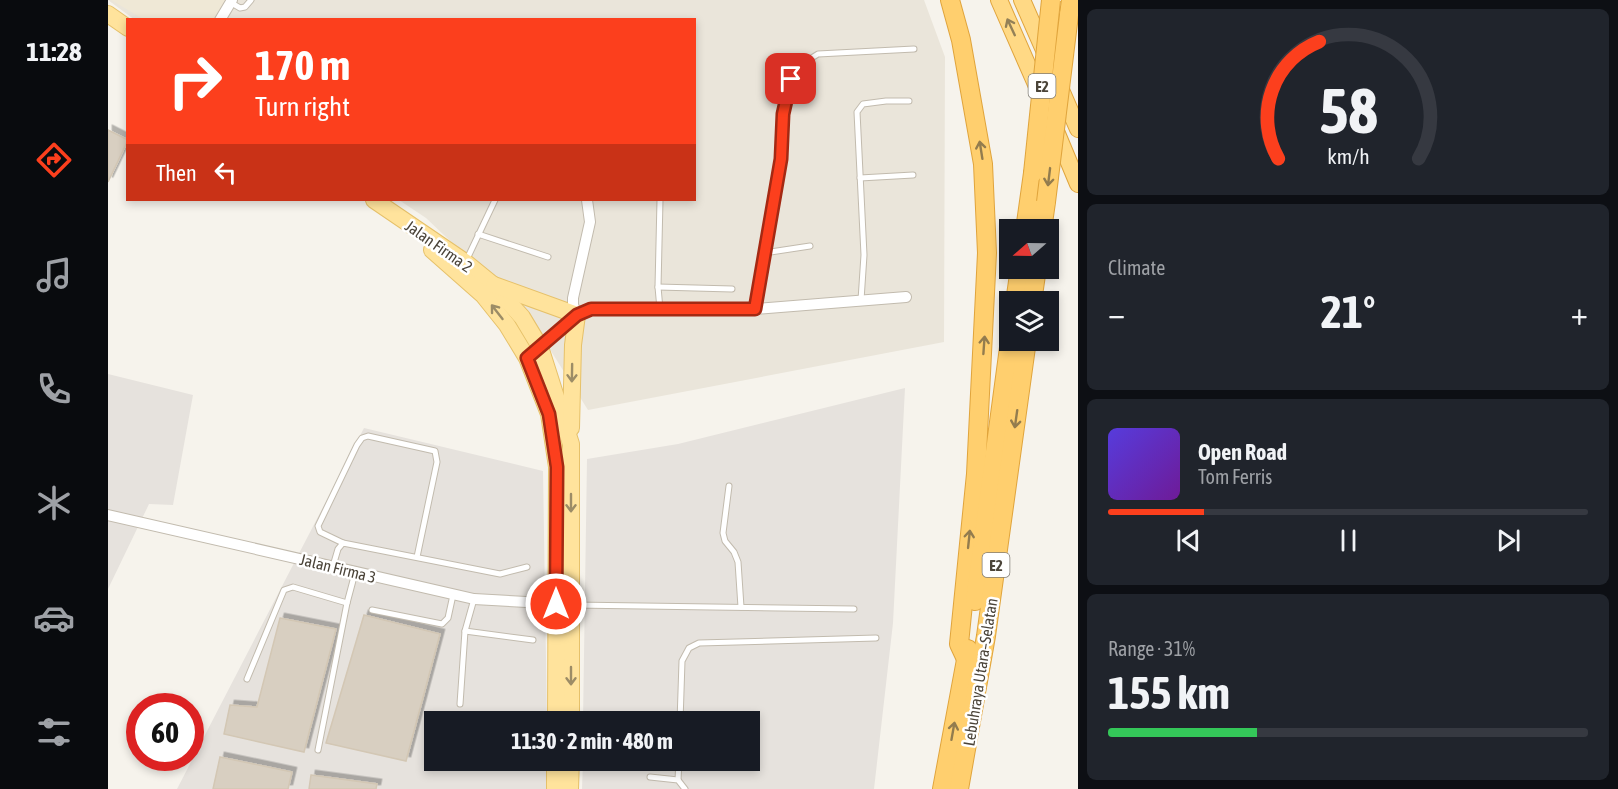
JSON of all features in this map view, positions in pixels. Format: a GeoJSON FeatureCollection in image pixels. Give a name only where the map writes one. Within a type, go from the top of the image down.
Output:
{"type":"FeatureCollection","features":[{"type":"Feature","properties":{"kind":"highway"},"geometry":{"type":"LineString","coordinates":[[950,0],[969,79],[983,164],[987,253],[976,474],[959,644],[966,659]]}},
{"type":"Feature","properties":{"kind":"highway"},"geometry":{"type":"LineString","coordinates":[[999,0],[1078,184]]}},
{"type":"Feature","properties":{"kind":"highway"},"geometry":{"type":"LineString","coordinates":[[1022,0],[1078,129]]}},
{"type":"Feature","properties":{"kind":"highway","name":"E2"},"geometry":{"type":"LineString","coordinates":[[1027,219],[1051,0]]}},
{"type":"Feature","properties":{"kind":"highway","name":"E2"},"geometry":{"type":"LineString","coordinates":[[1044,219],[1070,8]]}},
{"type":"Feature","properties":{"kind":"highway","name":"Lebuhraya Utara–Selatan"},"geometry":{"type":"LineString","coordinates":[[942,789],[966,659],[1008,351]]}},
{"type":"Feature","properties":{"kind":"highway","name":"Lebuhraya Utara–Selatan"},"geometry":{"type":"LineString","coordinates":[[959,789],[986,636],[1025,351]]}},
{"type":"Feature","properties":{"kind":"main road"},"geometry":{"type":"LineString","coordinates":[[108,14],[126,27]]}},
{"type":"Feature","properties":{"kind":"main road","name":"Jalan Firma 2"},"geometry":{"type":"LineString","coordinates":[[375,201],[462,268],[492,285],[522,317],[540,347],[571,444],[557,711]]}},
{"type":"Feature","properties":{"kind":"main road","name":"Jalan Firma 2"},"geometry":{"type":"LineString","coordinates":[[462,268],[507,325],[527,358],[549,414],[557,467],[570,711]]}},
{"type":"Feature","properties":{"kind":"main road"},"geometry":{"type":"LineString","coordinates":[[492,285],[577,315],[573,345],[571,444]]}},
{"type":"Feature","properties":{"kind":"main road"},"geometry":{"type":"LineString","coordinates":[[555,771],[555,789]]}},
{"type":"Feature","properties":{"kind":"main road"},"geometry":{"type":"LineString","coordinates":[[570,789],[571,771]]}},
{"type":"Feature","properties":{"kind":"street"},"geometry":{"type":"LineString","coordinates":[[221,18],[231,1]]}},
{"type":"Feature","properties":{"kind":"street"},"geometry":{"type":"LineString","coordinates":[[577,315],[573,298],[590,222],[587,201]]}},
{"type":"Feature","properties":{"kind":"street"},"geometry":{"type":"LineString","coordinates":[[527,358],[577,315],[591,309],[755,309],[906,297]]}},
{"type":"Feature","properties":{"kind":"street","name":"Jalan Firma 3"},"geometry":{"type":"LineString","coordinates":[[108,515],[453,595],[474,599],[564,604]]}},
{"type":"Feature","properties":{"kind":"lane"},"geometry":{"type":"LineString","coordinates":[[231,1],[240,8],[245,7],[251,0]]}},
{"type":"Feature","properties":{"kind":"lane"},"geometry":{"type":"LineString","coordinates":[[755,309],[781,159],[783,114],[791,79],[802,64],[818,54],[914,49]]}},
{"type":"Feature","properties":{"kind":"lane"},"geometry":{"type":"LineString","coordinates":[[861,302],[864,255],[857,112],[863,104],[909,101]]}},
{"type":"Feature","properties":{"kind":"lane"},"geometry":{"type":"LineString","coordinates":[[860,178],[913,175]]}},
{"type":"Feature","properties":{"kind":"lane"},"geometry":{"type":"LineString","coordinates":[[462,268],[494,201]]}},
{"type":"Feature","properties":{"kind":"lane"},"geometry":{"type":"LineString","coordinates":[[660,201],[658,287],[660,309]]}},
{"type":"Feature","properties":{"kind":"lane"},"geometry":{"type":"LineString","coordinates":[[478,234],[548,257]]}},
{"type":"Feature","properties":{"kind":"lane"},"geometry":{"type":"LineString","coordinates":[[764,253],[810,246]]}},
{"type":"Feature","properties":{"kind":"lane"},"geometry":{"type":"LineString","coordinates":[[658,287],[732,289]]}},
{"type":"Feature","properties":{"kind":"lane"},"geometry":{"type":"LineString","coordinates":[[417,557],[435,451],[368,436],[363,438],[357,445],[318,526],[320,532],[343,543],[500,574],[527,567]]}},
{"type":"Feature","properties":{"kind":"lane"},"geometry":{"type":"LineString","coordinates":[[729,486],[723,533],[725,541],[737,557],[741,607]]}},
{"type":"Feature","properties":{"kind":"lane"},"geometry":{"type":"LineString","coordinates":[[333,566],[338,549],[343,543]]}},
{"type":"Feature","properties":{"kind":"lane"},"geometry":{"type":"LineString","coordinates":[[318,750],[355,573]]}},
{"type":"Feature","properties":{"kind":"lane"},"geometry":{"type":"LineString","coordinates":[[248,679],[284,590],[293,587],[347,603]]}},
{"type":"Feature","properties":{"kind":"lane"},"geometry":{"type":"LineString","coordinates":[[372,610],[442,624],[448,618],[453,595]]}},
{"type":"Feature","properties":{"kind":"lane"},"geometry":{"type":"LineString","coordinates":[[460,704],[465,631],[474,599]]}},
{"type":"Feature","properties":{"kind":"lane"},"geometry":{"type":"LineString","coordinates":[[564,604],[854,609]]}},
{"type":"Feature","properties":{"kind":"lane"},"geometry":{"type":"LineString","coordinates":[[465,631],[533,640]]}},
{"type":"Feature","properties":{"kind":"lane"},"geometry":{"type":"LineString","coordinates":[[680,711],[682,661],[689,648],[699,643],[876,638]]}},
{"type":"Feature","properties":{"kind":"lane"},"geometry":{"type":"LineString","coordinates":[[678,771],[678,780],[685,789]]}},
{"type":"Feature","properties":{"kind":"lane"},"geometry":{"type":"LineString","coordinates":[[650,777],[678,780]]}},
{"type":"Feature","properties":{"kind":"shaded area"},"geometry":{"type":"Polygon","coordinates":[[[108,0],[924,0],[945,57],[944,342],[588,410],[529,316],[426,218],[400,201],[696,201],[696,18],[132,18],[108,0]]]}},
{"type":"Feature","properties":{"kind":"shaded area"},"geometry":{"type":"Polygon","coordinates":[[[111,0],[226,0],[216,18],[141,18],[111,0]]]}},
{"type":"Feature","properties":{"kind":"shaded area"},"geometry":{"type":"Polygon","coordinates":[[[108,374],[193,395],[173,505],[149,504],[108,589],[108,374]]]}},
{"type":"Feature","properties":{"kind":"shaded area"},"geometry":{"type":"Polygon","coordinates":[[[905,388],[893,623],[874,789],[582,789],[583,771],[760,771],[760,711],[583,711],[587,459],[678,444],[905,388]]]}},
{"type":"Feature","properties":{"kind":"shaded area"},"geometry":{"type":"Polygon","coordinates":[[[364,428],[543,471],[547,711],[424,711],[424,771],[547,771],[548,789],[177,789],[186,771],[204,771],[204,737],[364,428]]]}},
{"type":"Feature","properties":{"kind":"building"},"geometry":{"type":"Polygon","coordinates":[[[108,130],[126,139],[126,144],[108,182],[108,130]]]}},
{"type":"Feature","properties":{"kind":"building"},"geometry":{"type":"Polygon","coordinates":[[[364,615],[440,634],[406,761],[326,743],[364,615]]]}},
{"type":"Feature","properties":{"kind":"building"},"geometry":{"type":"Polygon","coordinates":[[[280,618],[336,629],[304,752],[224,734],[230,705],[257,707],[280,618]]]}},
{"type":"Feature","properties":{"kind":"building"},"geometry":{"type":"Polygon","coordinates":[[[220,757],[292,772],[288,789],[213,789],[220,757]]]}},
{"type":"Feature","properties":{"kind":"building"},"geometry":{"type":"Polygon","coordinates":[[[311,775],[377,784],[376,789],[309,789],[311,775]]]}},
{"type":"Feature","properties":{"kind":"route"},"geometry":{"type":"LineString","coordinates":[[556,604],[557,467],[549,414],[527,358],[577,315],[591,309],[755,309],[781,159],[783,114],[791,79]]}}]}
